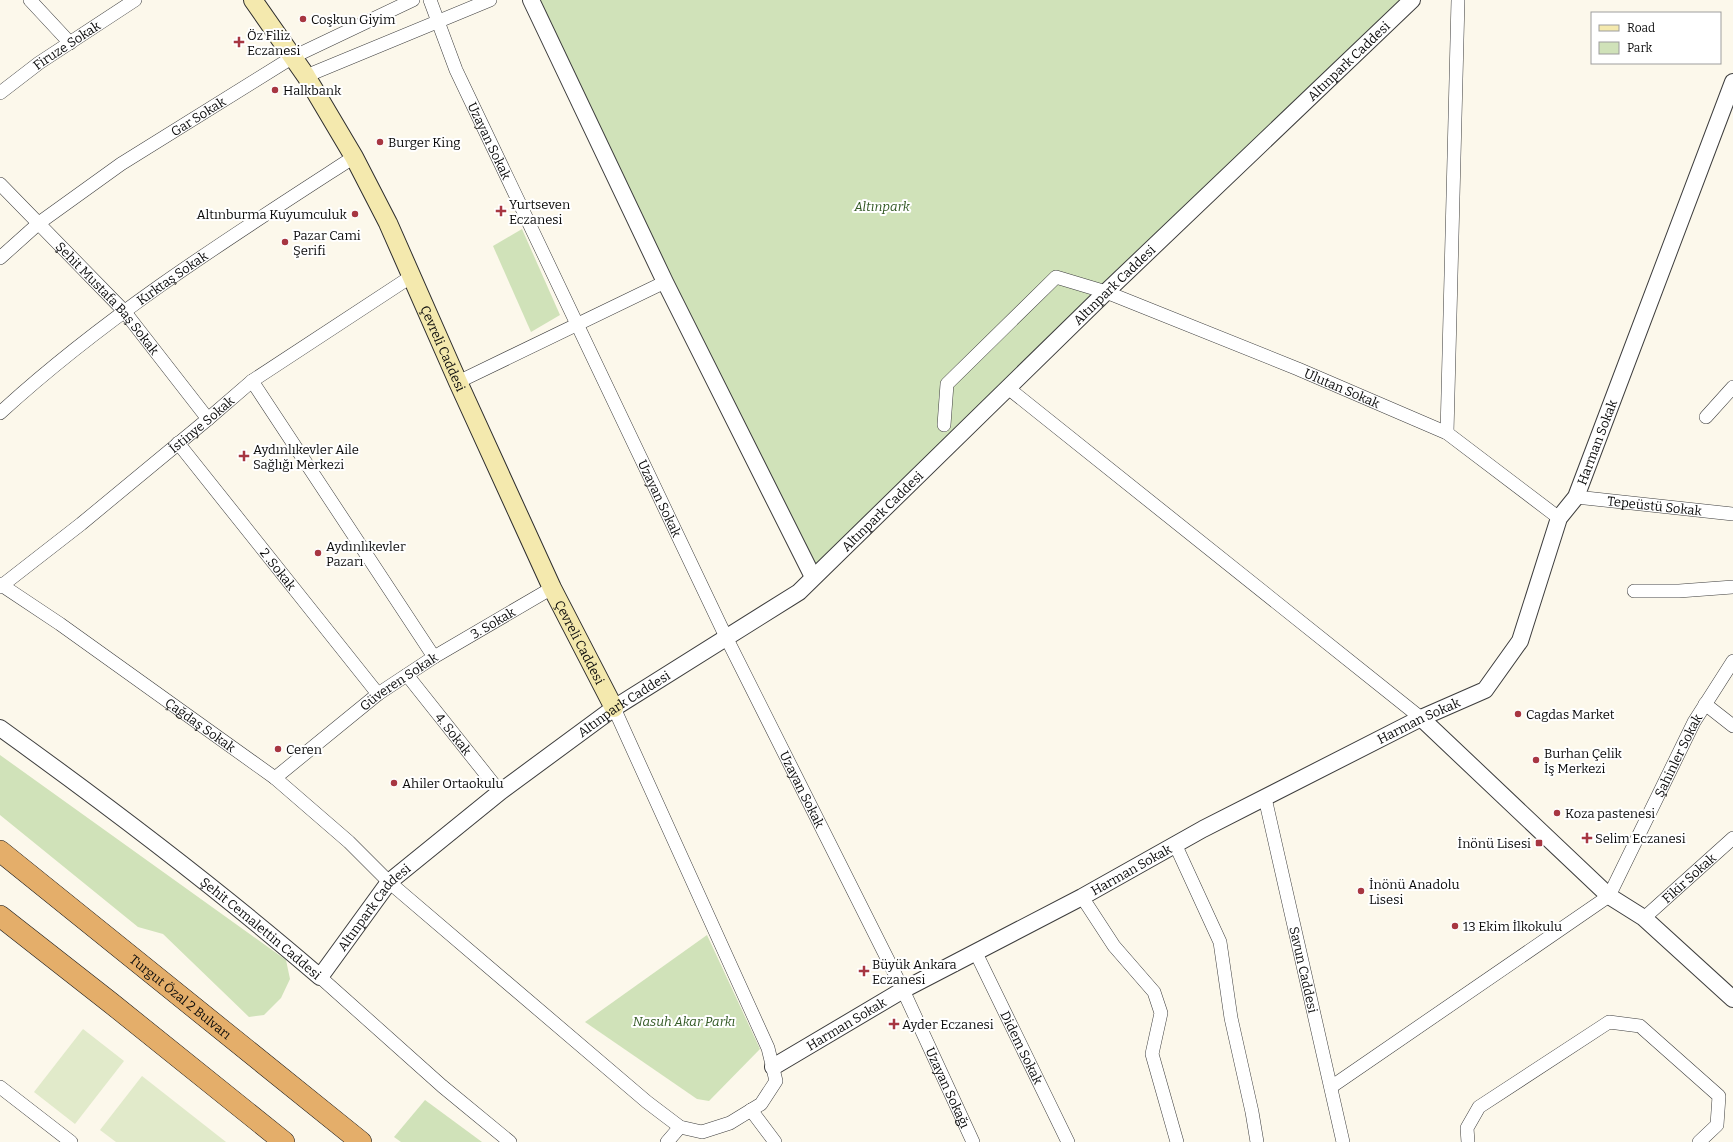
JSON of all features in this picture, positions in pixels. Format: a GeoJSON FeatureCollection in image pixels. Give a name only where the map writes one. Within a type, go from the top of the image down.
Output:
{"type":"FeatureCollection","features":[{"type":"Feature","properties":{"kind":"highway","name":"Turgut Özal 2 Bulvarı"},"geometry":{"type":"LineString","coordinates":[[0,850],[361,1142]]}},
{"type":"Feature","properties":{"kind":"highway"},"geometry":{"type":"LineString","coordinates":[[0,916],[284,1142]]}},
{"type":"Feature","properties":{"kind":"main road","name":"Çevreli Caddesi"},"geometry":{"type":"LineString","coordinates":[[253,0],[306,76],[354,157],[388,223],[458,382],[552,588],[614,708]]}},
{"type":"Feature","properties":{"kind":"street"},"geometry":{"type":"LineString","coordinates":[[30,0],[70,43]]}},
{"type":"Feature","properties":{"kind":"street","name":"Firuze Sokak"},"geometry":{"type":"LineString","coordinates":[[0,93],[39,63],[135,0]]}},
{"type":"Feature","properties":{"kind":"street","name":"Gar Sokak"},"geometry":{"type":"LineString","coordinates":[[0,258],[39,224],[121,164],[293,57],[413,0]]}},
{"type":"Feature","properties":{"kind":"street","name":"Uzayan Sokak"},"geometry":{"type":"LineString","coordinates":[[430,0],[456,70],[579,325],[726,637],[903,990]]}},
{"type":"Feature","properties":{"kind":"street"},"geometry":{"type":"LineString","coordinates":[[306,76],[490,0]]}},
{"type":"Feature","properties":{"kind":"street"},"geometry":{"type":"LineString","coordinates":[[531,0],[665,282],[813,577]]}},
{"type":"Feature","properties":{"kind":"street","name":"Altınpark Caddesi"},"geometry":{"type":"LineString","coordinates":[[320,977],[389,882],[500,792],[614,708],[799,592],[1106,292],[1412,0]]}},
{"type":"Feature","properties":{"kind":"street"},"geometry":{"type":"LineString","coordinates":[[1447,433],[1458,0]]}},
{"type":"Feature","properties":{"kind":"street","name":"Harman Sokak"},"geometry":{"type":"LineString","coordinates":[[773,1067],[903,990],[1082,897],[1175,844],[1421,718],[1485,690],[1520,641],[1559,518],[1576,497],[1733,82]]}},
{"type":"Feature","properties":{"kind":"street","name":"Kırktaş Sokak"},"geometry":{"type":"LineString","coordinates":[[0,413],[20,394],[124,311],[216,246],[354,157]]}},
{"type":"Feature","properties":{"kind":"street","name":"Şehit Mustafa Baş Sokak"},"geometry":{"type":"LineString","coordinates":[[0,184],[124,311],[208,419]]}},
{"type":"Feature","properties":{"kind":"street","name":"İstinye Sokak"},"geometry":{"type":"LineString","coordinates":[[0,585],[81,524],[252,381],[412,276]]}},
{"type":"Feature","properties":{"kind":"street","name":"Ulutan Sokak"},"geometry":{"type":"LineString","coordinates":[[944,425],[947,384],[1056,277],[1106,292],[1298,369],[1447,433],[1559,518]]}},
{"type":"Feature","properties":{"kind":"street"},"geometry":{"type":"LineString","coordinates":[[458,382],[579,325],[665,282]]}},
{"type":"Feature","properties":{"kind":"street","name":"Güveren Sokak"},"geometry":{"type":"LineString","coordinates":[[252,381],[434,657],[378,694],[276,778]]}},
{"type":"Feature","properties":{"kind":"street"},"geometry":{"type":"LineString","coordinates":[[1706,417],[1733,387]]}},
{"type":"Feature","properties":{"kind":"street"},"geometry":{"type":"LineString","coordinates":[[1008,388],[1421,718],[1609,896],[1644,918],[1733,999]]}},
{"type":"Feature","properties":{"kind":"street","name":"2 .Sokak"},"geometry":{"type":"LineString","coordinates":[[178,443],[378,694]]}},
{"type":"Feature","properties":{"kind":"street","name":"Tepeüstü Sokak"},"geometry":{"type":"LineString","coordinates":[[1576,497],[1733,514]]}},
{"type":"Feature","properties":{"kind":"street","name":"Çağdaş Sokak"},"geometry":{"type":"LineString","coordinates":[[0,585],[99,652],[276,778],[349,842],[389,882],[647,1102],[680,1127]]}},
{"type":"Feature","properties":{"kind":"street"},"geometry":{"type":"LineString","coordinates":[[1634,591],[1679,592],[1733,587]]}},
{"type":"Feature","properties":{"kind":"street","name":"3. Sokak"},"geometry":{"type":"LineString","coordinates":[[434,657],[552,588]]}},
{"type":"Feature","properties":{"kind":"street","name":"Şahinler Sokak"},"geometry":{"type":"LineString","coordinates":[[1609,896],[1694,722],[1733,661]]}},
{"type":"Feature","properties":{"kind":"street","name":"4. Sokak"},"geometry":{"type":"LineString","coordinates":[[407,675],[500,792]]}},
{"type":"Feature","properties":{"kind":"street"},"geometry":{"type":"LineString","coordinates":[[1705,704],[1733,726]]}},
{"type":"Feature","properties":{"kind":"street"},"geometry":{"type":"LineString","coordinates":[[614,708],[768,1048],[776,1081],[761,1104],[730,1123],[702,1132],[680,1127],[668,1142]]}},
{"type":"Feature","properties":{"kind":"street","name":"Şehit Cemalettin Caddesi"},"geometry":{"type":"LineString","coordinates":[[0,728],[120,815],[248,915],[442,1086],[510,1142]]}},
{"type":"Feature","properties":{"kind":"street","name":"Savun Caddesi"},"geometry":{"type":"LineString","coordinates":[[1265,798],[1343,1142]]}},
{"type":"Feature","properties":{"kind":"street","name":"Fikir Sokak"},"geometry":{"type":"LineString","coordinates":[[1644,918],[1733,838]]}},
{"type":"Feature","properties":{"kind":"street"},"geometry":{"type":"LineString","coordinates":[[1175,844],[1220,942],[1231,1018],[1252,1112],[1257,1142]]}},
{"type":"Feature","properties":{"kind":"street"},"geometry":{"type":"LineString","coordinates":[[1331,1087],[1609,896]]}},
{"type":"Feature","properties":{"kind":"street"},"geometry":{"type":"LineString","coordinates":[[1082,897],[1114,946],[1154,992],[1161,1013],[1152,1054],[1176,1142]]}},
{"type":"Feature","properties":{"kind":"street","name":"Didem Sokak"},"geometry":{"type":"LineString","coordinates":[[976,952],[1068,1142]]}},
{"type":"Feature","properties":{"kind":"street","name":"Uzayan Sokağı"},"geometry":{"type":"LineString","coordinates":[[903,990],[973,1142]]}},
{"type":"Feature","properties":{"kind":"street"},"geometry":{"type":"LineString","coordinates":[[1468,1142],[1467,1128],[1479,1107],[1609,1022],[1640,1026],[1719,1096],[1716,1125],[1699,1142]]}},
{"type":"Feature","properties":{"kind":"street"},"geometry":{"type":"LineString","coordinates":[[0,1087],[71,1142]]}},
{"type":"Feature","properties":{"kind":"street"},"geometry":{"type":"LineString","coordinates":[[751,1110],[775,1142]]}},
{"type":"Feature","properties":{"kind":"green space","name":"Altınpark"},"geometry":{"type":"Polygon","coordinates":[[[531,0],[1412,0],[813,577],[531,0]]]}},
{"type":"Feature","properties":{"kind":"green space"},"geometry":{"type":"Polygon","coordinates":[[[522,229],[560,315],[531,332],[493,246],[522,229]]]}},
{"type":"Feature","properties":{"kind":"green space"},"geometry":{"type":"Polygon","coordinates":[[[0,755],[286,960],[290,979],[281,998],[264,1015],[249,1017],[163,934],[138,927],[0,815],[0,755]]]}},
{"type":"Feature","properties":{"kind":"green space","name":"Nasuh Akar Parkı"},"geometry":{"type":"Polygon","coordinates":[[[707,935],[760,1049],[709,1101],[697,1099],[585,1022],[707,935]]]}},
{"type":"Feature","properties":{"kind":"green space"},"geometry":{"type":"Polygon","coordinates":[[[83,1029],[124,1061],[75,1124],[34,1092],[83,1029]]]}},
{"type":"Feature","properties":{"kind":"green space"},"geometry":{"type":"Polygon","coordinates":[[[142,1076],[226,1142],[116,1142],[100,1130],[142,1076]]]}},
{"type":"Feature","properties":{"kind":"green space"},"geometry":{"type":"Polygon","coordinates":[[[425,1100],[482,1142],[401,1142],[394,1137],[425,1100]]]}},
{"type":"Feature","properties":{"kind":"place","name":"Coşkun Giyim"},"geometry":{"type":"Point","coordinates":[303,19]}},
{"type":"Feature","properties":{"kind":"place","name":"Öz Filiz Eczanesi"},"geometry":{"type":"Point","coordinates":[239,42]}},
{"type":"Feature","properties":{"kind":"place","name":"Halkbank"},"geometry":{"type":"Point","coordinates":[275,90]}},
{"type":"Feature","properties":{"kind":"place","name":"Burger King"},"geometry":{"type":"Point","coordinates":[380,142]}},
{"type":"Feature","properties":{"kind":"place","name":"Yurtseven Eczanesi"},"geometry":{"type":"Point","coordinates":[501,211]}},
{"type":"Feature","properties":{"kind":"place","name":"Altınburma Kuyumculuk"},"geometry":{"type":"Point","coordinates":[355,214]}},
{"type":"Feature","properties":{"kind":"place","name":"Pazar Cami Şerifi"},"geometry":{"type":"Point","coordinates":[285,242]}},
{"type":"Feature","properties":{"kind":"place","name":"Aydınlıkevler Aile Sağlığı Merkezi"},"geometry":{"type":"Point","coordinates":[244,456]}},
{"type":"Feature","properties":{"kind":"place","name":"Aydınlıkevler Pazarı"},"geometry":{"type":"Point","coordinates":[318,553]}},
{"type":"Feature","properties":{"kind":"place","name":"Cagdas Market"},"geometry":{"type":"Point","coordinates":[1518,714]}},
{"type":"Feature","properties":{"kind":"place","name":"Ceren"},"geometry":{"type":"Point","coordinates":[278,749]}},
{"type":"Feature","properties":{"kind":"place","name":"Burhan Çelik İş Merkezi"},"geometry":{"type":"Point","coordinates":[1536,760]}},
{"type":"Feature","properties":{"kind":"place","name":"Ahiler Ortaokulu"},"geometry":{"type":"Point","coordinates":[394,783]}},
{"type":"Feature","properties":{"kind":"place","name":"Koza pastenesi"},"geometry":{"type":"Point","coordinates":[1557,813]}},
{"type":"Feature","properties":{"kind":"place","name":"Selim Eczanesi"},"geometry":{"type":"Point","coordinates":[1587,838]}},
{"type":"Feature","properties":{"kind":"place","name":"İnönü Lisesi"},"geometry":{"type":"Point","coordinates":[1539,843]}},
{"type":"Feature","properties":{"kind":"place","name":"İnönü Anadolu Lisesi"},"geometry":{"type":"Point","coordinates":[1361,891]}},
{"type":"Feature","properties":{"kind":"place","name":"13 Ekim İlkokulu"},"geometry":{"type":"Point","coordinates":[1455,926]}},
{"type":"Feature","properties":{"kind":"place","name":"Büyük Ankara Eczanesi"},"geometry":{"type":"Point","coordinates":[864,971]}},
{"type":"Feature","properties":{"kind":"place","name":"Ayder Eczanesi"},"geometry":{"type":"Point","coordinates":[894,1024]}}]}
